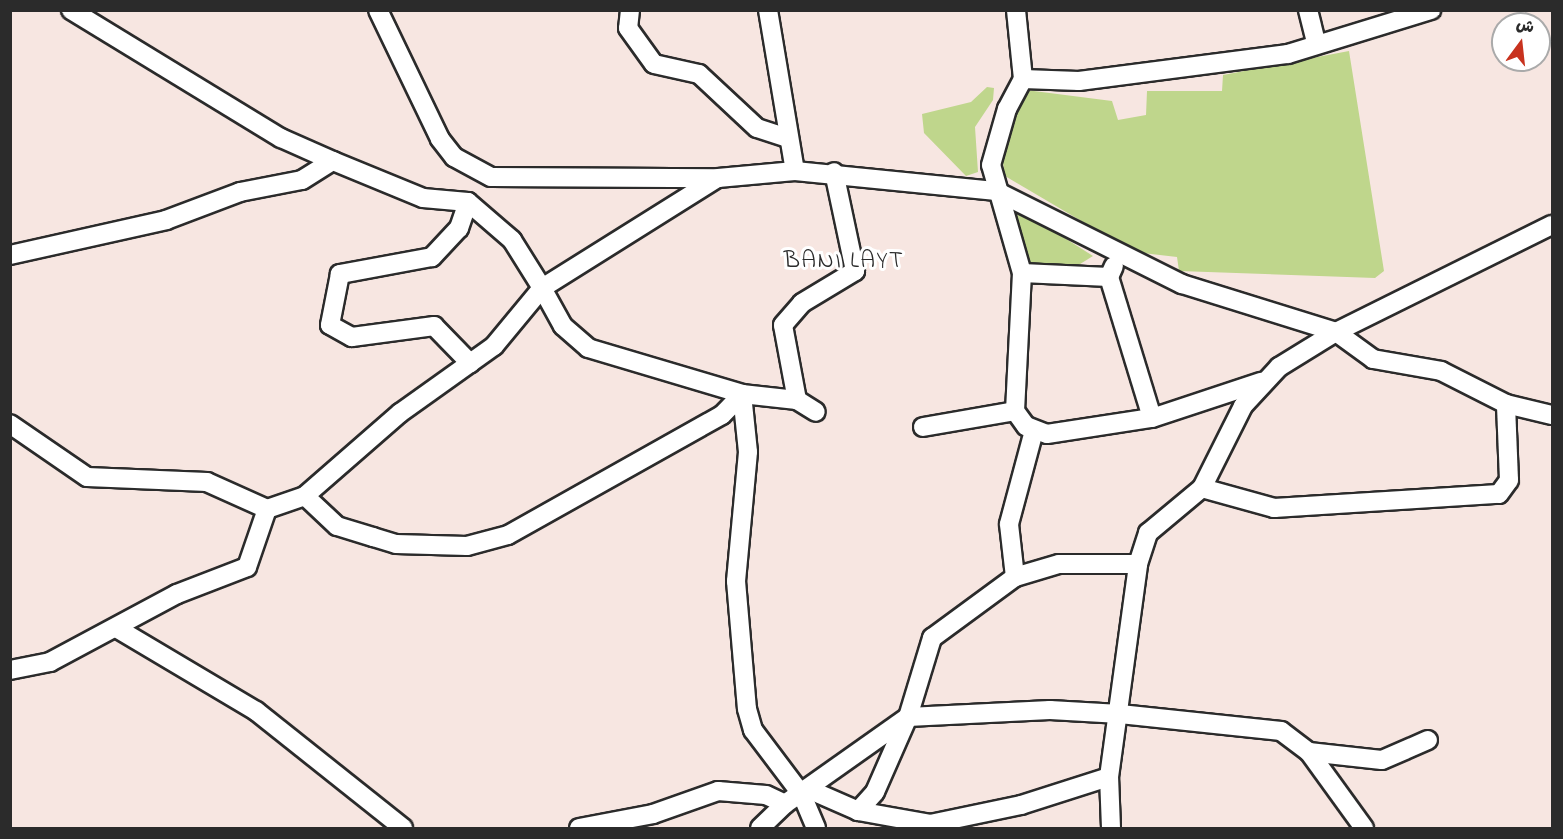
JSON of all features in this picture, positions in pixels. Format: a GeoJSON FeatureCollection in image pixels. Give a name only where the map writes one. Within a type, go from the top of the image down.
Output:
{"type":"FeatureCollection","features":[{"type":"Feature","properties":{"kind":"street"},"geometry":{"type":"LineString","coordinates":[[71,10],[281,138],[423,198],[468,202],[512,240],[563,326],[588,348],[742,394],[797,400],[816,412]]}},
{"type":"Feature","properties":{"kind":"street"},"geometry":{"type":"LineString","coordinates":[[378,10],[440,139],[467,166],[517,181],[717,178],[795,171],[834,172],[996,191],[1119,254],[1248,308],[1336,332],[1373,359],[1441,371],[1506,404],[1552,415]]}},
{"type":"Feature","properties":{"kind":"street"},"geometry":{"type":"LineString","coordinates":[[630,10],[628,28],[657,66],[699,74],[757,128],[788,138]]}},
{"type":"Feature","properties":{"kind":"street"},"geometry":{"type":"LineString","coordinates":[[768,10],[786,95],[788,138],[795,171]]}},
{"type":"Feature","properties":{"kind":"street"},"geometry":{"type":"LineString","coordinates":[[1016,10],[1023,79],[992,151],[996,191],[1022,273],[1015,411],[1034,431]]}},
{"type":"Feature","properties":{"kind":"street"},"geometry":{"type":"LineString","coordinates":[[1308,10],[1317,43]]}},
{"type":"Feature","properties":{"kind":"street"},"geometry":{"type":"LineString","coordinates":[[1023,79],[1102,79],[1288,54],[1317,43],[1431,10]]}},
{"type":"Feature","properties":{"kind":"street"},"geometry":{"type":"LineString","coordinates":[[10,255],[166,220],[240,192],[302,180],[333,160]]}},
{"type":"Feature","properties":{"kind":"street"},"geometry":{"type":"LineString","coordinates":[[797,400],[783,330],[787,316],[855,271],[834,172]]}},
{"type":"Feature","properties":{"kind":"street"},"geometry":{"type":"LineString","coordinates":[[10,424],[87,477],[207,482],[267,509],[305,496],[400,413],[505,336],[542,288],[717,178]]}},
{"type":"Feature","properties":{"kind":"street"},"geometry":{"type":"LineString","coordinates":[[468,202],[459,228],[432,257],[340,274],[330,325],[352,337],[434,326],[470,363]]}},
{"type":"Feature","properties":{"kind":"street"},"geometry":{"type":"LineString","coordinates":[[1034,431],[1152,418],[1261,382],[1336,332],[1552,225]]}},
{"type":"Feature","properties":{"kind":"street"},"geometry":{"type":"LineString","coordinates":[[1119,254],[1109,277],[1152,418]]}},
{"type":"Feature","properties":{"kind":"street"},"geometry":{"type":"LineString","coordinates":[[1022,273],[1109,277]]}},
{"type":"Feature","properties":{"kind":"street"},"geometry":{"type":"LineString","coordinates":[[1111,828],[1109,777],[1120,714],[1138,564],[1148,533],[1202,488],[1261,382]]}},
{"type":"Feature","properties":{"kind":"street"},"geometry":{"type":"LineString","coordinates":[[305,496],[337,526],[396,544],[486,542],[508,536],[722,415],[742,394]]}},
{"type":"Feature","properties":{"kind":"street"},"geometry":{"type":"LineString","coordinates":[[742,394],[748,452],[736,581],[747,709],[766,752],[805,792],[858,811],[930,826],[1021,805],[1109,777]]}},
{"type":"Feature","properties":{"kind":"street"},"geometry":{"type":"LineString","coordinates":[[1202,488],[1274,508],[1499,494],[1509,480],[1506,404]]}},
{"type":"Feature","properties":{"kind":"street"},"geometry":{"type":"LineString","coordinates":[[922,427],[1015,411]]}},
{"type":"Feature","properties":{"kind":"street"},"geometry":{"type":"LineString","coordinates":[[1015,577],[1009,524],[1034,431]]}},
{"type":"Feature","properties":{"kind":"street"},"geometry":{"type":"LineString","coordinates":[[10,670],[50,662],[118,629],[177,594],[247,567],[267,509]]}},
{"type":"Feature","properties":{"kind":"street"},"geometry":{"type":"LineString","coordinates":[[858,811],[875,792],[909,717],[932,638],[1015,577],[1059,564],[1138,564]]}},
{"type":"Feature","properties":{"kind":"street"},"geometry":{"type":"LineString","coordinates":[[118,629],[256,711],[403,828]]}},
{"type":"Feature","properties":{"kind":"street"},"geometry":{"type":"LineString","coordinates":[[760,828],[785,804],[909,717],[1050,710],[1120,714],[1281,731],[1309,752],[1364,828]]}},
{"type":"Feature","properties":{"kind":"street"},"geometry":{"type":"LineString","coordinates":[[1309,752],[1382,760],[1428,740]]}},
{"type":"Feature","properties":{"kind":"street"},"geometry":{"type":"LineString","coordinates":[[579,828],[653,814],[718,791],[766,795],[785,804]]}},
{"type":"Feature","properties":{"kind":"street"},"geometry":{"type":"LineString","coordinates":[[805,792],[816,828]]}},
{"type":"Feature","properties":{"kind":"green space"},"geometry":{"type":"Polygon","coordinates":[[[1349,51],[1384,271],[1375,278],[1179,271],[1177,257],[1134,252],[1005,176],[1001,150],[1026,90],[1112,101],[1118,120],[1146,115],[1147,91],[1222,91],[1223,75],[1349,51]]]}},
{"type":"Feature","properties":{"kind":"green space"},"geometry":{"type":"Polygon","coordinates":[[[987,87],[994,88],[993,100],[975,127],[978,172],[966,176],[924,133],[922,114],[971,102],[987,87]]]}},
{"type":"Feature","properties":{"kind":"green space"},"geometry":{"type":"Polygon","coordinates":[[[997,195],[1093,256],[1072,269],[1034,265],[1020,257],[997,195]]]}},
{"type":"Feature","properties":{"kind":"district","name":"BANI LAYT"},"geometry":{"type":"Point","coordinates":[844,262]}}]}
